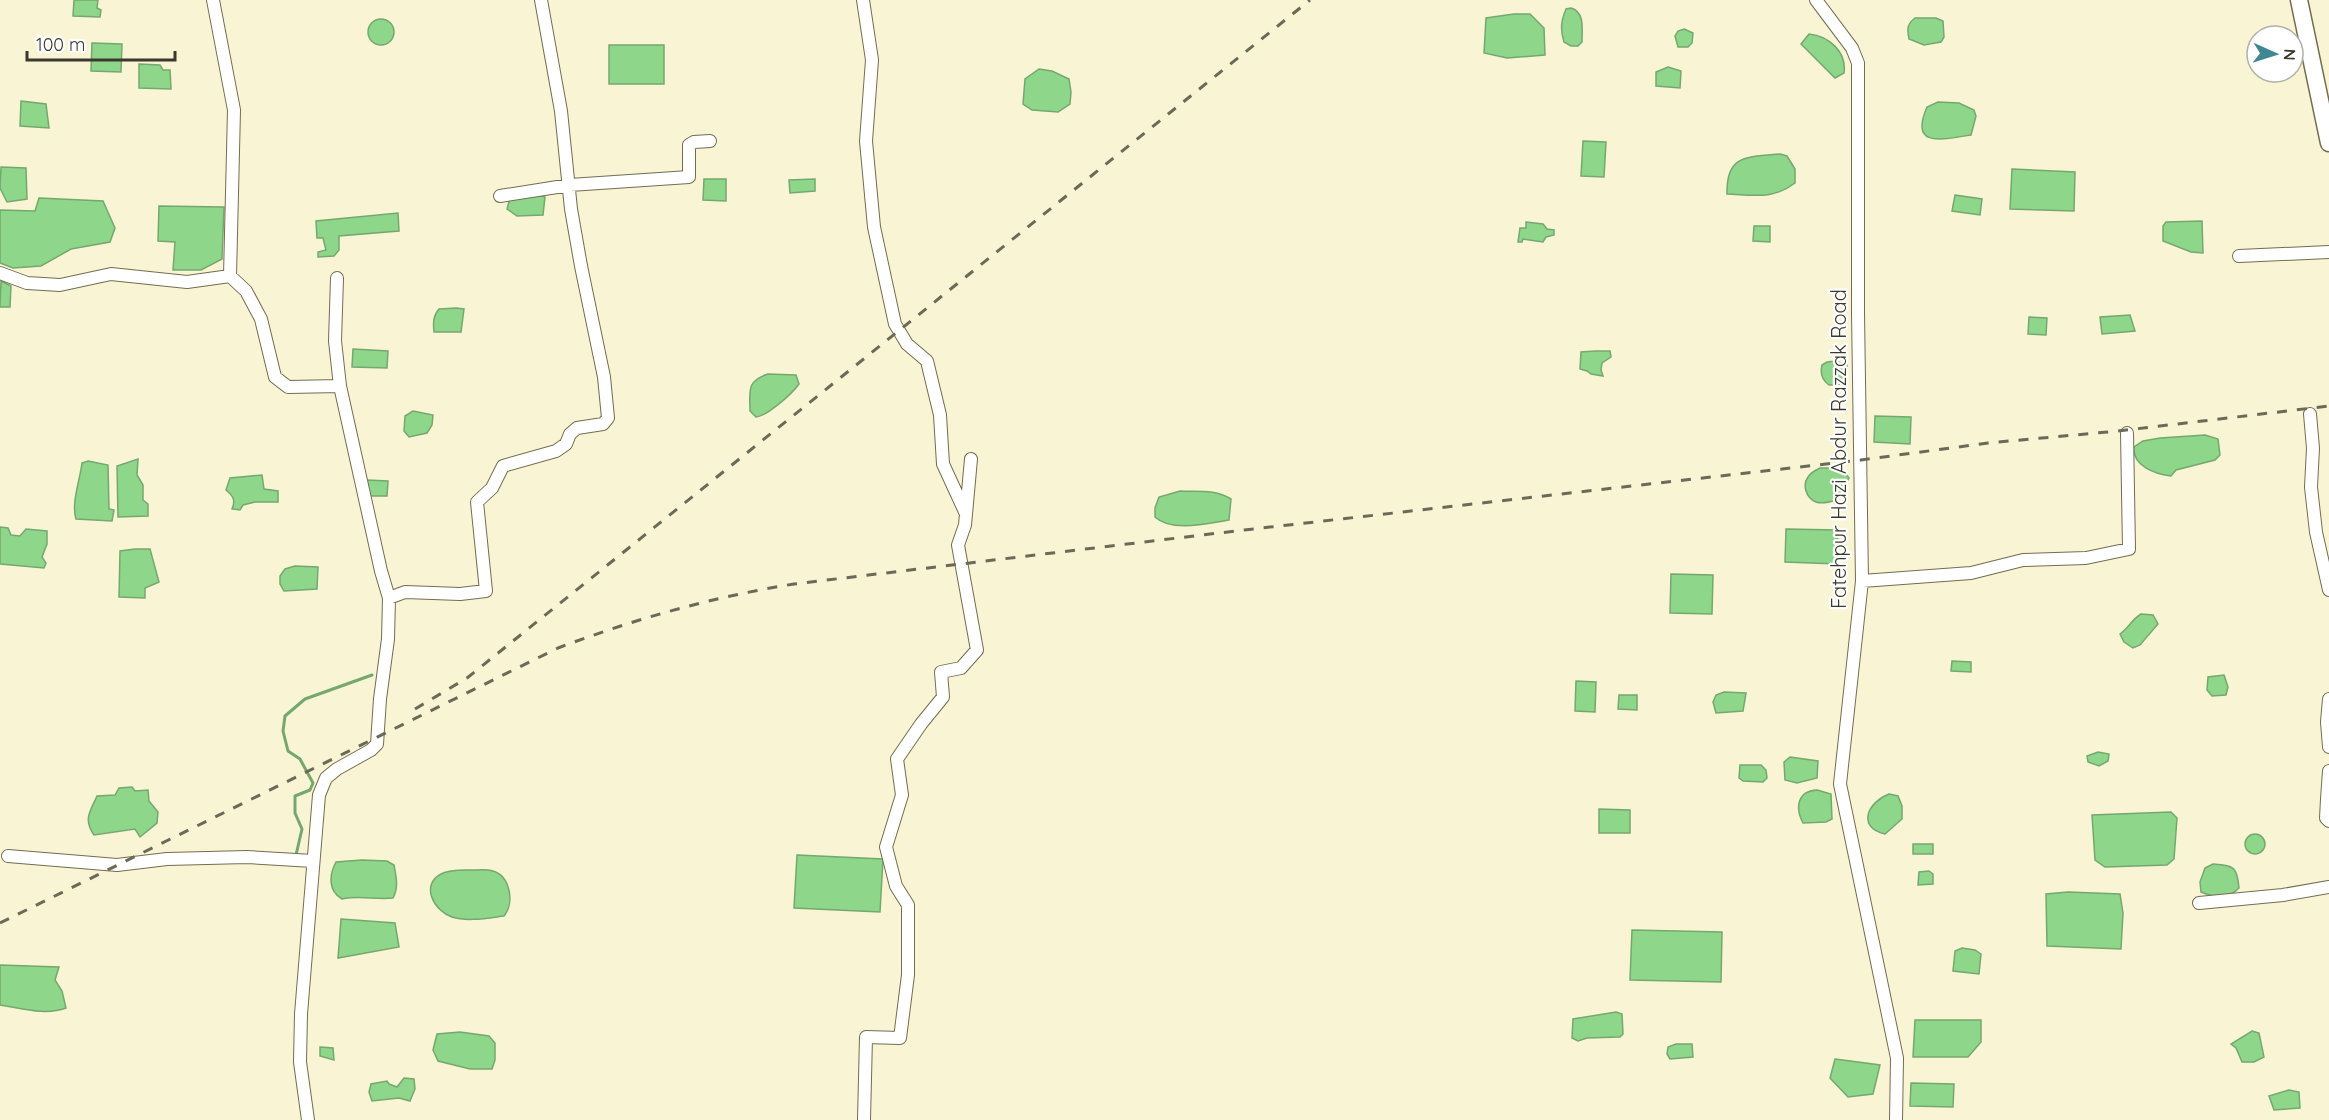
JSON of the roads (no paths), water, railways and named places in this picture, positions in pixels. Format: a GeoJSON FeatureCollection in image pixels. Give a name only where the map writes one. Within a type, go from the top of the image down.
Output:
{"type":"FeatureCollection","features":[{"type":"Feature","properties":{"kind":"main road"},"geometry":{"type":"LineString","coordinates":[[2299,0],[2329,143]]}},
{"type":"Feature","properties":{"kind":"street"},"geometry":{"type":"LineString","coordinates":[[213,0],[234,110],[230,276],[246,291],[261,319],[275,377],[288,387],[340,386]]}},
{"type":"Feature","properties":{"kind":"street"},"geometry":{"type":"LineString","coordinates":[[389,598],[405,592],[460,594],[486,591],[477,502],[492,488],[503,466],[556,451],[566,444],[570,434],[577,428],[603,424],[608,418],[604,377],[572,210],[561,111],[541,0]]}},
{"type":"Feature","properties":{"kind":"street"},"geometry":{"type":"LineString","coordinates":[[863,0],[872,60],[866,141],[874,227],[896,324],[907,344],[927,361],[940,415],[943,464],[966,515]]}},
{"type":"Feature","properties":{"kind":"street","name":"Fatehpur Hazi Abdur Razzak Road"},"geometry":{"type":"LineString","coordinates":[[1816,0],[1852,48],[1858,63],[1857,313],[1862,581],[1840,784],[1897,1058],[1896,1120]]}},
{"type":"Feature","properties":{"kind":"street"},"geometry":{"type":"LineString","coordinates":[[500,196],[570,185],[689,177],[689,145],[694,142],[710,141]]}},
{"type":"Feature","properties":{"kind":"street"},"geometry":{"type":"LineString","coordinates":[[2239,256],[2329,252]]}},
{"type":"Feature","properties":{"kind":"street"},"geometry":{"type":"LineString","coordinates":[[0,273],[27,283],[60,285],[111,274],[187,282],[230,276]]}},
{"type":"Feature","properties":{"kind":"street"},"geometry":{"type":"LineString","coordinates":[[308,1120],[300,1062],[319,795],[326,778],[337,769],[364,755],[377,744],[388,639],[389,598],[340,386],[335,341],[337,278]]}},
{"type":"Feature","properties":{"kind":"street"},"geometry":{"type":"LineString","coordinates":[[2310,414],[2313,448],[2311,487],[2316,532],[2329,590]]}},
{"type":"Feature","properties":{"kind":"street"},"geometry":{"type":"LineString","coordinates":[[1862,581],[1971,573],[2023,560],[2086,558],[2129,549],[2127,433]]}},
{"type":"Feature","properties":{"kind":"street"},"geometry":{"type":"LineString","coordinates":[[864,1120],[866,1037],[900,1038],[908,975],[908,905],[896,886],[886,847],[902,795],[897,759],[943,697],[941,672],[961,668],[977,650],[958,545],[966,515],[971,459]]}},
{"type":"Feature","properties":{"kind":"street"},"geometry":{"type":"LineString","coordinates":[[2329,699],[2327,722],[2329,747]]}},
{"type":"Feature","properties":{"kind":"street"},"geometry":{"type":"LineString","coordinates":[[2329,771],[2326,818],[2329,820]]}},
{"type":"Feature","properties":{"kind":"street"},"geometry":{"type":"LineString","coordinates":[[8,856],[117,865],[167,860],[247,857],[313,861]]}},
{"type":"Feature","properties":{"kind":"street"},"geometry":{"type":"LineString","coordinates":[[2199,903],[2283,895],[2329,887]]}},
{"type":"Feature","properties":{"kind":"waterway"},"geometry":{"type":"LineString","coordinates":[[296,855],[302,829],[295,813],[295,796],[310,790],[313,783],[300,759],[288,751],[283,731],[285,716],[305,699],[372,675]]}},
{"type":"Feature","properties":{"kind":"railway"},"geometry":{"type":"LineString","coordinates":[[415,709],[467,678],[1310,0]]}},
{"type":"Feature","properties":{"kind":"railway"},"geometry":{"type":"LineString","coordinates":[[0,923],[558,648],[645,618],[733,595],[794,584],[1244,530],[1861,460],[1988,443],[2118,431],[2329,406]]}}]}
